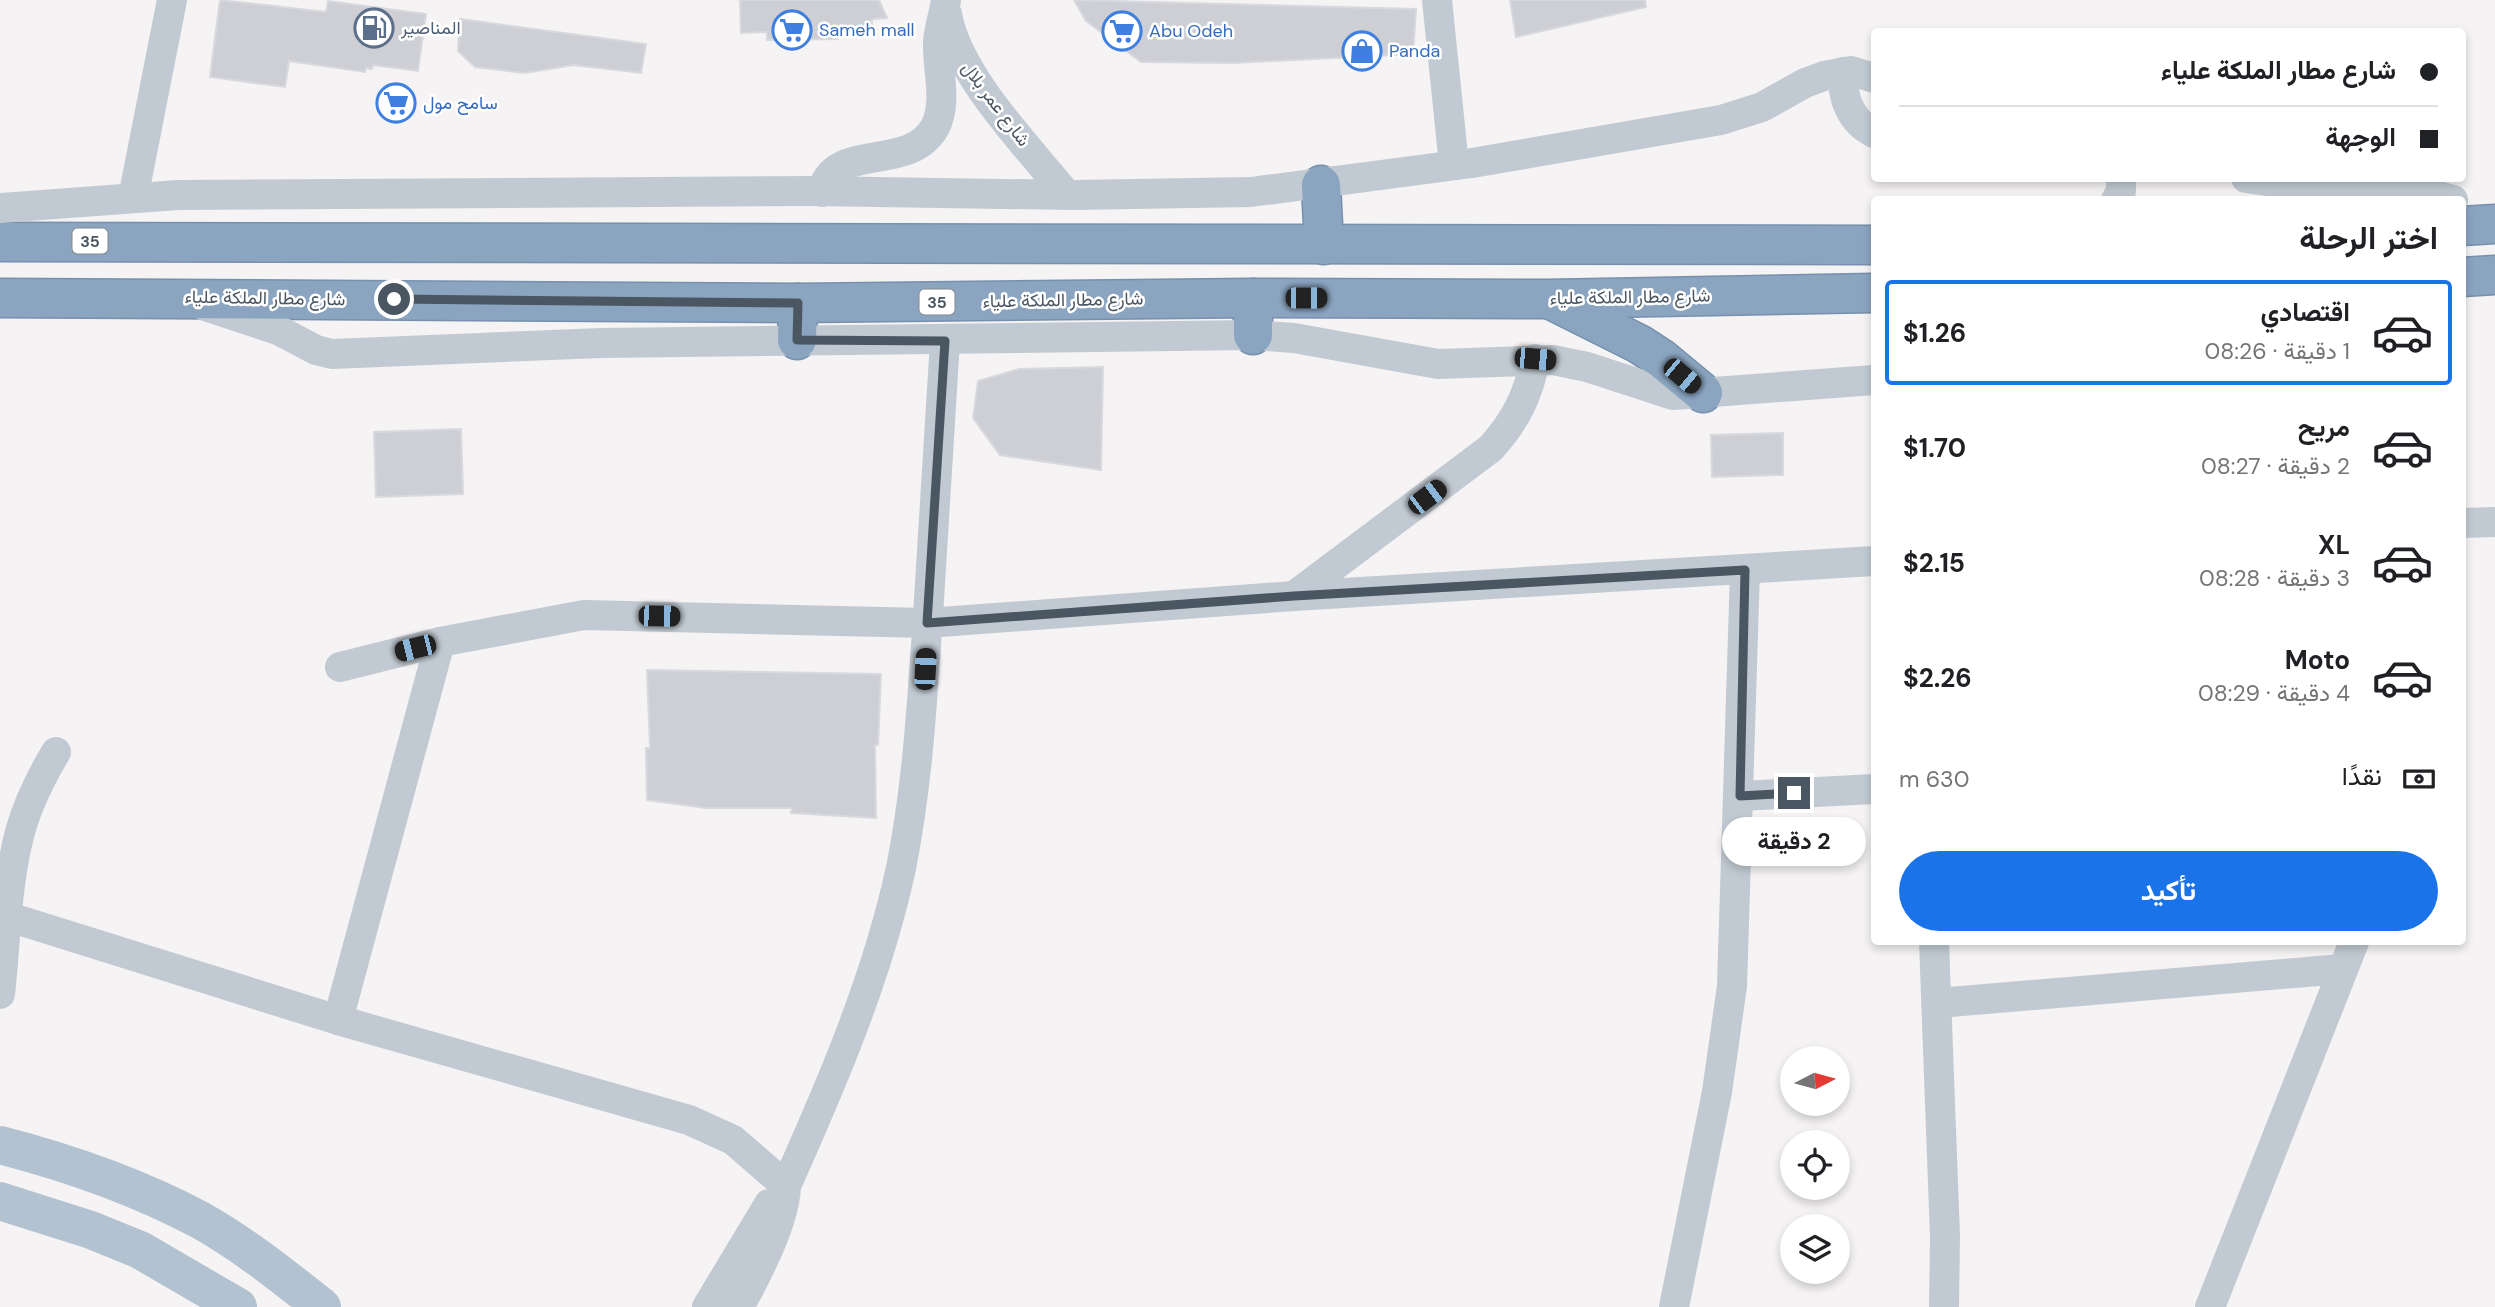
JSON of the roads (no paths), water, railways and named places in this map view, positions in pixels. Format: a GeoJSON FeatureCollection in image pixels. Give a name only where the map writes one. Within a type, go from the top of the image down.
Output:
{"type":"FeatureCollection","features":[{"type":"Feature","properties":{"kind":"highway"},"geometry":{"type":"LineString","coordinates":[[1321,185],[1324,245]]}},
{"type":"Feature","properties":{"kind":"highway"},"geometry":{"type":"LineString","coordinates":[[2466,226],[2495,224]]}},
{"type":"Feature","properties":{"kind":"highway","name":"35"},"geometry":{"type":"LineString","coordinates":[[0,242],[1871,245]]}},
{"type":"Feature","properties":{"kind":"highway"},"geometry":{"type":"LineString","coordinates":[[2466,277],[2495,276]]}},
{"type":"Feature","properties":{"kind":"highway","name":"شارع مطار الملكة علياء"},"geometry":{"type":"LineString","coordinates":[[0,298],[178,298],[798,322],[1253,317],[1548,299],[1871,293]]}},
{"type":"Feature","properties":{"kind":"highway"},"geometry":{"type":"LineString","coordinates":[[1548,299],[1639,344],[1703,393]]}},
{"type":"Feature","properties":{"kind":"main road"},"geometry":{"type":"LineString","coordinates":[[0,1144],[103,1175],[201,1221],[245,1249],[322,1307]]}},
{"type":"Feature","properties":{"kind":"main road"},"geometry":{"type":"LineString","coordinates":[[0,1201],[91,1230],[140,1250],[238,1307]]}},
{"type":"Feature","properties":{"kind":"street"},"geometry":{"type":"LineString","coordinates":[[134,198],[172,0]]}},
{"type":"Feature","properties":{"kind":"street"},"geometry":{"type":"LineString","coordinates":[[1437,0],[1463,164]]}},
{"type":"Feature","properties":{"kind":"street"},"geometry":{"type":"LineString","coordinates":[[1447,0],[1463,164]]}},
{"type":"Feature","properties":{"kind":"street","name":"شارع عمر بلال"},"geometry":{"type":"LineString","coordinates":[[822,192],[827,178],[836,167],[911,150],[934,128],[940,108],[938,39],[945,2]]}},
{"type":"Feature","properties":{"kind":"street","name":"شارع عمر بلال"},"geometry":{"type":"LineString","coordinates":[[945,2],[953,38],[969,72],[1067,195]]}},
{"type":"Feature","properties":{"kind":"street"},"geometry":{"type":"LineString","coordinates":[[0,208],[178,195],[822,192],[1067,195],[1251,192],[1321,185],[1463,164],[1721,120],[1762,107],[1805,83],[1843,72],[1871,77]]}},
{"type":"Feature","properties":{"kind":"street"},"geometry":{"type":"LineString","coordinates":[[1843,72],[1844,96],[1848,108],[1863,127],[1871,131]]}},
{"type":"Feature","properties":{"kind":"street"},"geometry":{"type":"LineString","coordinates":[[2269,182],[2438,196]]}},
{"type":"Feature","properties":{"kind":"street"},"geometry":{"type":"LineString","coordinates":[[2466,206],[2495,224]]}},
{"type":"Feature","properties":{"kind":"street"},"geometry":{"type":"LineString","coordinates":[[2466,284],[2495,276]]}},
{"type":"Feature","properties":{"kind":"street"},"geometry":{"type":"LineString","coordinates":[[178,298],[278,330],[316,350],[332,354],[541,344],[798,322],[945,341],[1253,317],[1294,338],[1438,364],[1535,359],[1587,367],[1673,395],[1871,380]]}},
{"type":"Feature","properties":{"kind":"street"},"geometry":{"type":"LineString","coordinates":[[739,1307],[775,1230],[783,1209],[786,1186],[858,1018],[900,869],[914,793],[923,716],[945,341]]}},
{"type":"Feature","properties":{"kind":"street"},"geometry":{"type":"LineString","coordinates":[[1294,596],[1491,448],[1508,429],[1521,408],[1531,384],[1535,359]]}},
{"type":"Feature","properties":{"kind":"street"},"geometry":{"type":"LineString","coordinates":[[2466,523],[2495,522]]}},
{"type":"Feature","properties":{"kind":"street"},"geometry":{"type":"LineString","coordinates":[[341,667],[440,642],[560,618],[605,614],[927,623],[1294,596],[1871,561]]}},
{"type":"Feature","properties":{"kind":"street"},"geometry":{"type":"LineString","coordinates":[[1674,1307],[1726,1039],[1732,986],[1745,570]]}},
{"type":"Feature","properties":{"kind":"street"},"geometry":{"type":"LineString","coordinates":[[338,1020],[440,642]]}},
{"type":"Feature","properties":{"kind":"street"},"geometry":{"type":"LineString","coordinates":[[0,994],[12,878],[21,831],[42,777],[56,752]]}},
{"type":"Feature","properties":{"kind":"street"},"geometry":{"type":"LineString","coordinates":[[1740,796],[1871,789]]}},
{"type":"Feature","properties":{"kind":"street"},"geometry":{"type":"LineString","coordinates":[[9,916],[338,1020],[690,1120],[733,1140],[786,1186]]}},
{"type":"Feature","properties":{"kind":"street"},"geometry":{"type":"LineString","coordinates":[[1934,945],[1945,1237],[1944,1307]]}},
{"type":"Feature","properties":{"kind":"street"},"geometry":{"type":"LineString","coordinates":[[2210,1307],[2353,945]]}},
{"type":"Feature","properties":{"kind":"street"},"geometry":{"type":"LineString","coordinates":[[1938,1003],[2342,970]]}},
{"type":"Feature","properties":{"kind":"street"},"geometry":{"type":"LineString","coordinates":[[707,1307],[770,1202],[786,1186]]}},
{"type":"Feature","properties":{"kind":"place","name":"المناصير"},"geometry":{"type":"Point","coordinates":[374,28]}},
{"type":"Feature","properties":{"kind":"place","name":"Sameh mall"},"geometry":{"type":"Point","coordinates":[792,30]}},
{"type":"Feature","properties":{"kind":"place","name":"Abu Odeh"},"geometry":{"type":"Point","coordinates":[1122,31]}},
{"type":"Feature","properties":{"kind":"place","name":"Panda"},"geometry":{"type":"Point","coordinates":[1362,51]}},
{"type":"Feature","properties":{"kind":"place","name":"سامح مول"},"geometry":{"type":"Point","coordinates":[396,103]}}]}
